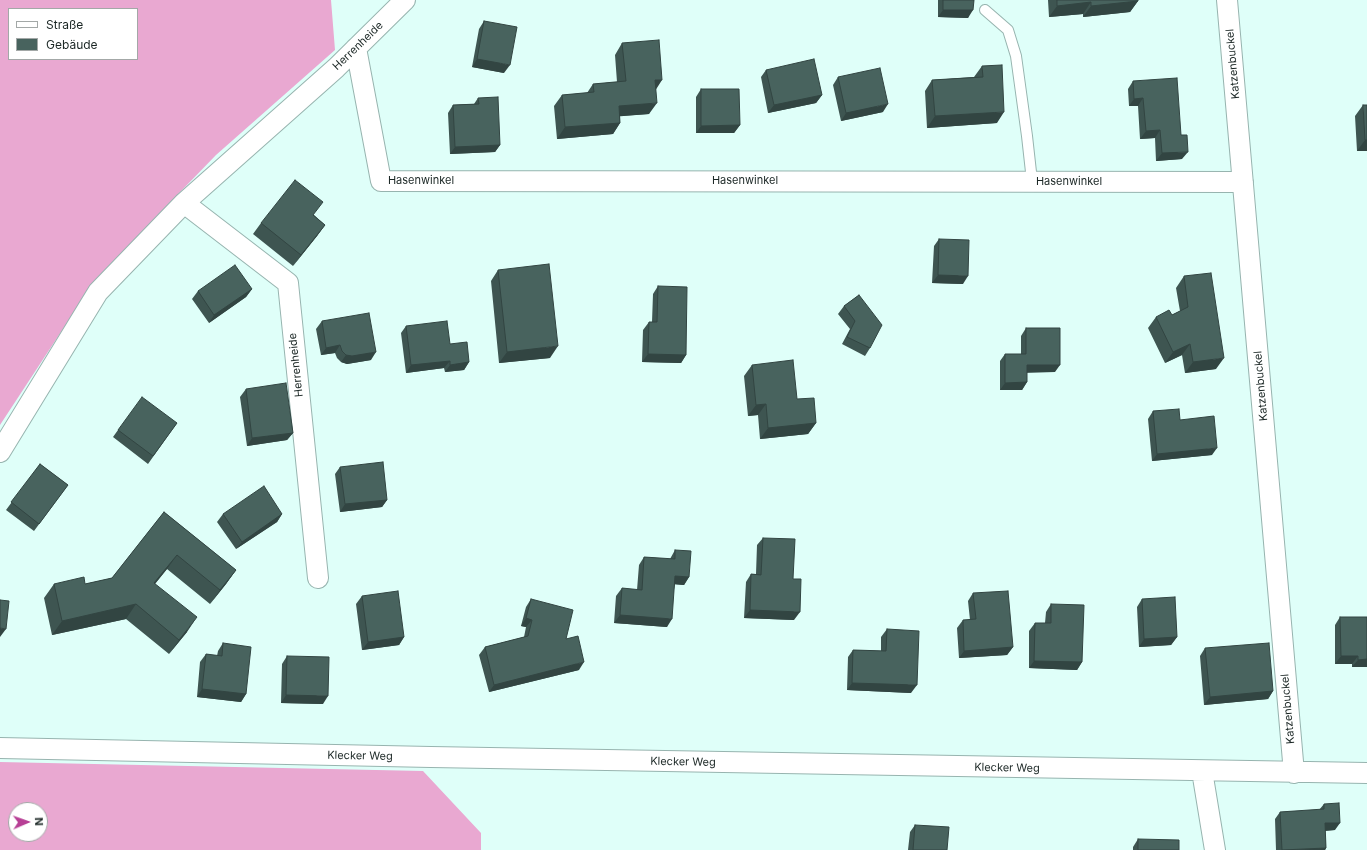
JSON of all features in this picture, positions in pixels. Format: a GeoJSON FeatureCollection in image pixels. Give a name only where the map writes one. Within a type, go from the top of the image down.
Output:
{"type":"FeatureCollection","features":[{"type":"Feature","properties":{"kind":"street","name":"Herrenheide"},"geometry":{"type":"LineString","coordinates":[[0,452],[98,292],[184,203],[336,68],[405,0]]}},
{"type":"Feature","properties":{"kind":"street","name":"Katzenbuckel"},"geometry":{"type":"LineString","coordinates":[[1227,0],[1294,773]]}},
{"type":"Feature","properties":{"kind":"street","name":"Hasenwinkel"},"geometry":{"type":"LineString","coordinates":[[356,48],[381,180],[1243,182]]}},
{"type":"Feature","properties":{"kind":"street","name":"Herrenheide"},"geometry":{"type":"LineString","coordinates":[[184,203],[288,283],[318,578]]}},
{"type":"Feature","properties":{"kind":"street","name":"Klecker Weg"},"geometry":{"type":"LineString","coordinates":[[0,748],[1294,773],[1367,773]]}},
{"type":"Feature","properties":{"kind":"street"},"geometry":{"type":"LineString","coordinates":[[1202,771],[1215,850]]}},
{"type":"Feature","properties":{"kind":"lane"},"geometry":{"type":"LineString","coordinates":[[985,10],[1008,30],[1016,56],[1032,182]]}},
{"type":"Feature","properties":{"kind":"shaded area"},"geometry":{"type":"Polygon","coordinates":[[[0,0],[331,0],[335,50],[216,155],[95,280],[0,425],[0,0]]]}},
{"type":"Feature","properties":{"kind":"shaded area"},"geometry":{"type":"Polygon","coordinates":[[[0,762],[423,771],[481,833],[481,850],[0,850],[0,762]]]}},
{"type":"Feature","properties":{"kind":"building"},"geometry":{"type":"Polygon","coordinates":[[[943,0],[974,0],[973,10],[943,10],[943,0]]]}},
{"type":"Feature","properties":{"kind":"building"},"geometry":{"type":"Polygon","coordinates":[[[1057,0],[1138,1],[1091,6],[1091,2],[1057,6],[1057,0]]]}},
{"type":"Feature","properties":{"kind":"building"},"geometry":{"type":"Polygon","coordinates":[[[484,21],[517,27],[510,65],[477,59],[484,21]]]}},
{"type":"Feature","properties":{"kind":"building"},"geometry":{"type":"Polygon","coordinates":[[[659,40],[662,80],[655,80],[657,103],[619,106],[620,123],[565,127],[562,95],[594,92],[593,84],[626,81],[622,43],[659,40]]]}},
{"type":"Feature","properties":{"kind":"building"},"geometry":{"type":"Polygon","coordinates":[[[814,59],[822,95],[774,105],[766,70],[814,59]]]}},
{"type":"Feature","properties":{"kind":"building"},"geometry":{"type":"Polygon","coordinates":[[[1002,65],[1004,112],[935,116],[932,80],[983,77],[982,66],[1002,65]]]}},
{"type":"Feature","properties":{"kind":"building"},"geometry":{"type":"Polygon","coordinates":[[[880,68],[888,104],[846,113],[838,77],[880,68]]]}},
{"type":"Feature","properties":{"kind":"building"},"geometry":{"type":"Polygon","coordinates":[[[1177,78],[1181,135],[1187,135],[1188,152],[1162,153],[1160,130],[1146,131],[1143,98],[1134,99],[1133,81],[1177,78]]]}},
{"type":"Feature","properties":{"kind":"building"},"geometry":{"type":"Polygon","coordinates":[[[701,89],[739,89],[740,125],[701,126],[701,89]]]}},
{"type":"Feature","properties":{"kind":"building"},"geometry":{"type":"Polygon","coordinates":[[[498,97],[500,145],[455,147],[453,105],[479,104],[478,98],[498,97]]]}},
{"type":"Feature","properties":{"kind":"building"},"geometry":{"type":"Polygon","coordinates":[[[1363,105],[1367,105],[1367,140],[1365,140],[1363,105]]]}},
{"type":"Feature","properties":{"kind":"building"},"geometry":{"type":"Polygon","coordinates":[[[295,180],[323,202],[313,215],[325,225],[301,255],[261,223],[295,180]]]}},
{"type":"Feature","properties":{"kind":"building"},"geometry":{"type":"Polygon","coordinates":[[[939,239],[969,240],[968,276],[938,275],[939,239]]]}},
{"type":"Feature","properties":{"kind":"building"},"geometry":{"type":"Polygon","coordinates":[[[549,264],[558,346],[507,352],[498,270],[549,264]]]}},
{"type":"Feature","properties":{"kind":"building"},"geometry":{"type":"Polygon","coordinates":[[[235,265],[252,289],[214,315],[198,291],[235,265]]]}},
{"type":"Feature","properties":{"kind":"building"},"geometry":{"type":"Polygon","coordinates":[[[1211,273],[1224,358],[1193,362],[1190,344],[1173,352],[1156,317],[1169,310],[1172,315],[1188,307],[1184,276],[1211,273]]]}},
{"type":"Feature","properties":{"kind":"building"},"geometry":{"type":"Polygon","coordinates":[[[658,286],[687,287],[686,355],[648,354],[649,322],[657,322],[658,286]]]}},
{"type":"Feature","properties":{"kind":"building"},"geometry":{"type":"Polygon","coordinates":[[[859,295],[882,325],[870,348],[847,337],[855,321],[844,306],[859,295]]]}},
{"type":"Feature","properties":{"kind":"building"},"geometry":{"type":"Polygon","coordinates":[[[369,313],[376,352],[352,356],[346,355],[342,351],[340,345],[326,348],[322,321],[369,313]]]}},
{"type":"Feature","properties":{"kind":"building"},"geometry":{"type":"Polygon","coordinates":[[[447,321],[450,344],[467,342],[469,362],[450,365],[450,361],[411,365],[406,326],[447,321]]]}},
{"type":"Feature","properties":{"kind":"building"},"geometry":{"type":"Polygon","coordinates":[[[1026,328],[1060,328],[1060,365],[1027,365],[1027,382],[1005,383],[1005,354],[1026,354],[1026,328]]]}},
{"type":"Feature","properties":{"kind":"building"},"geometry":{"type":"Polygon","coordinates":[[[793,360],[797,399],[814,398],[816,423],[768,428],[766,404],[756,405],[752,365],[793,360]]]}},
{"type":"Feature","properties":{"kind":"building"},"geometry":{"type":"Polygon","coordinates":[[[286,383],[293,433],[252,438],[246,389],[286,383]]]}},
{"type":"Feature","properties":{"kind":"building"},"geometry":{"type":"Polygon","coordinates":[[[142,397],[177,423],[153,456],[118,430],[142,397]]]}},
{"type":"Feature","properties":{"kind":"building"},"geometry":{"type":"Polygon","coordinates":[[[1179,409],[1180,420],[1214,416],[1217,448],[1157,454],[1153,411],[1179,409]]]}},
{"type":"Feature","properties":{"kind":"building"},"geometry":{"type":"Polygon","coordinates":[[[383,462],[387,500],[345,504],[340,467],[383,462]]]}},
{"type":"Feature","properties":{"kind":"building"},"geometry":{"type":"Polygon","coordinates":[[[40,464],[68,485],[39,524],[11,502],[40,464]]]}},
{"type":"Feature","properties":{"kind":"building"},"geometry":{"type":"Polygon","coordinates":[[[264,486],[282,514],[242,542],[223,514],[264,486]]]}},
{"type":"Feature","properties":{"kind":"building"},"geometry":{"type":"Polygon","coordinates":[[[164,512],[236,570],[220,590],[177,555],[154,583],[197,617],[179,640],[136,604],[62,621],[54,584],[84,577],[85,584],[112,578],[164,512]]]}},
{"type":"Feature","properties":{"kind":"building"},"geometry":{"type":"Polygon","coordinates":[[[763,538],[795,539],[793,579],[801,579],[800,612],[750,610],[751,574],[761,575],[763,538]]]}},
{"type":"Feature","properties":{"kind":"building"},"geometry":{"type":"Polygon","coordinates":[[[675,550],[691,551],[689,577],[675,576],[672,619],[620,615],[622,588],[642,590],[644,557],[675,559],[675,550]]]}},
{"type":"Feature","properties":{"kind":"building"},"geometry":{"type":"Polygon","coordinates":[[[398,591],[404,637],[368,642],[362,596],[398,591]]]}},
{"type":"Feature","properties":{"kind":"building"},"geometry":{"type":"Polygon","coordinates":[[[1008,591],[1013,647],[964,651],[963,620],[976,619],[973,593],[1008,591]]]}},
{"type":"Feature","properties":{"kind":"building"},"geometry":{"type":"Polygon","coordinates":[[[1175,597],[1177,637],[1144,639],[1142,599],[1175,597]]]}},
{"type":"Feature","properties":{"kind":"building"},"geometry":{"type":"Polygon","coordinates":[[[531,599],[573,610],[566,639],[578,636],[584,662],[494,685],[485,647],[528,636],[532,620],[526,618],[531,599]]]}},
{"type":"Feature","properties":{"kind":"building"},"geometry":{"type":"Polygon","coordinates":[[[0,600],[9,601],[6,629],[0,628],[0,600]]]}},
{"type":"Feature","properties":{"kind":"building"},"geometry":{"type":"Polygon","coordinates":[[[1051,604],[1084,605],[1082,662],[1034,661],[1035,623],[1051,623],[1051,604]]]}},
{"type":"Feature","properties":{"kind":"building"},"geometry":{"type":"Polygon","coordinates":[[[1340,617],[1367,617],[1367,659],[1358,660],[1358,656],[1341,656],[1340,617]]]}},
{"type":"Feature","properties":{"kind":"building"},"geometry":{"type":"Polygon","coordinates":[[[887,629],[919,631],[917,685],[852,683],[853,650],[886,651],[887,629]]]}},
{"type":"Feature","properties":{"kind":"building"},"geometry":{"type":"Polygon","coordinates":[[[223,643],[251,647],[246,694],[202,689],[206,654],[222,656],[223,643]]]}},
{"type":"Feature","properties":{"kind":"building"},"geometry":{"type":"Polygon","coordinates":[[[1269,643],[1273,691],[1210,697],[1205,648],[1269,643]]]}},
{"type":"Feature","properties":{"kind":"building"},"geometry":{"type":"Polygon","coordinates":[[[287,656],[329,657],[328,696],[286,695],[287,656]]]}},
{"type":"Feature","properties":{"kind":"building"},"geometry":{"type":"Polygon","coordinates":[[[1339,803],[1340,823],[1325,823],[1326,848],[1282,850],[1280,812],[1324,809],[1324,804],[1339,803]]]}},
{"type":"Feature","properties":{"kind":"building"},"geometry":{"type":"Polygon","coordinates":[[[915,825],[949,827],[947,850],[913,850],[915,825]]]}},
{"type":"Feature","properties":{"kind":"building"},"geometry":{"type":"Polygon","coordinates":[[[1138,839],[1179,840],[1179,850],[1138,850],[1138,839]]]}}]}
